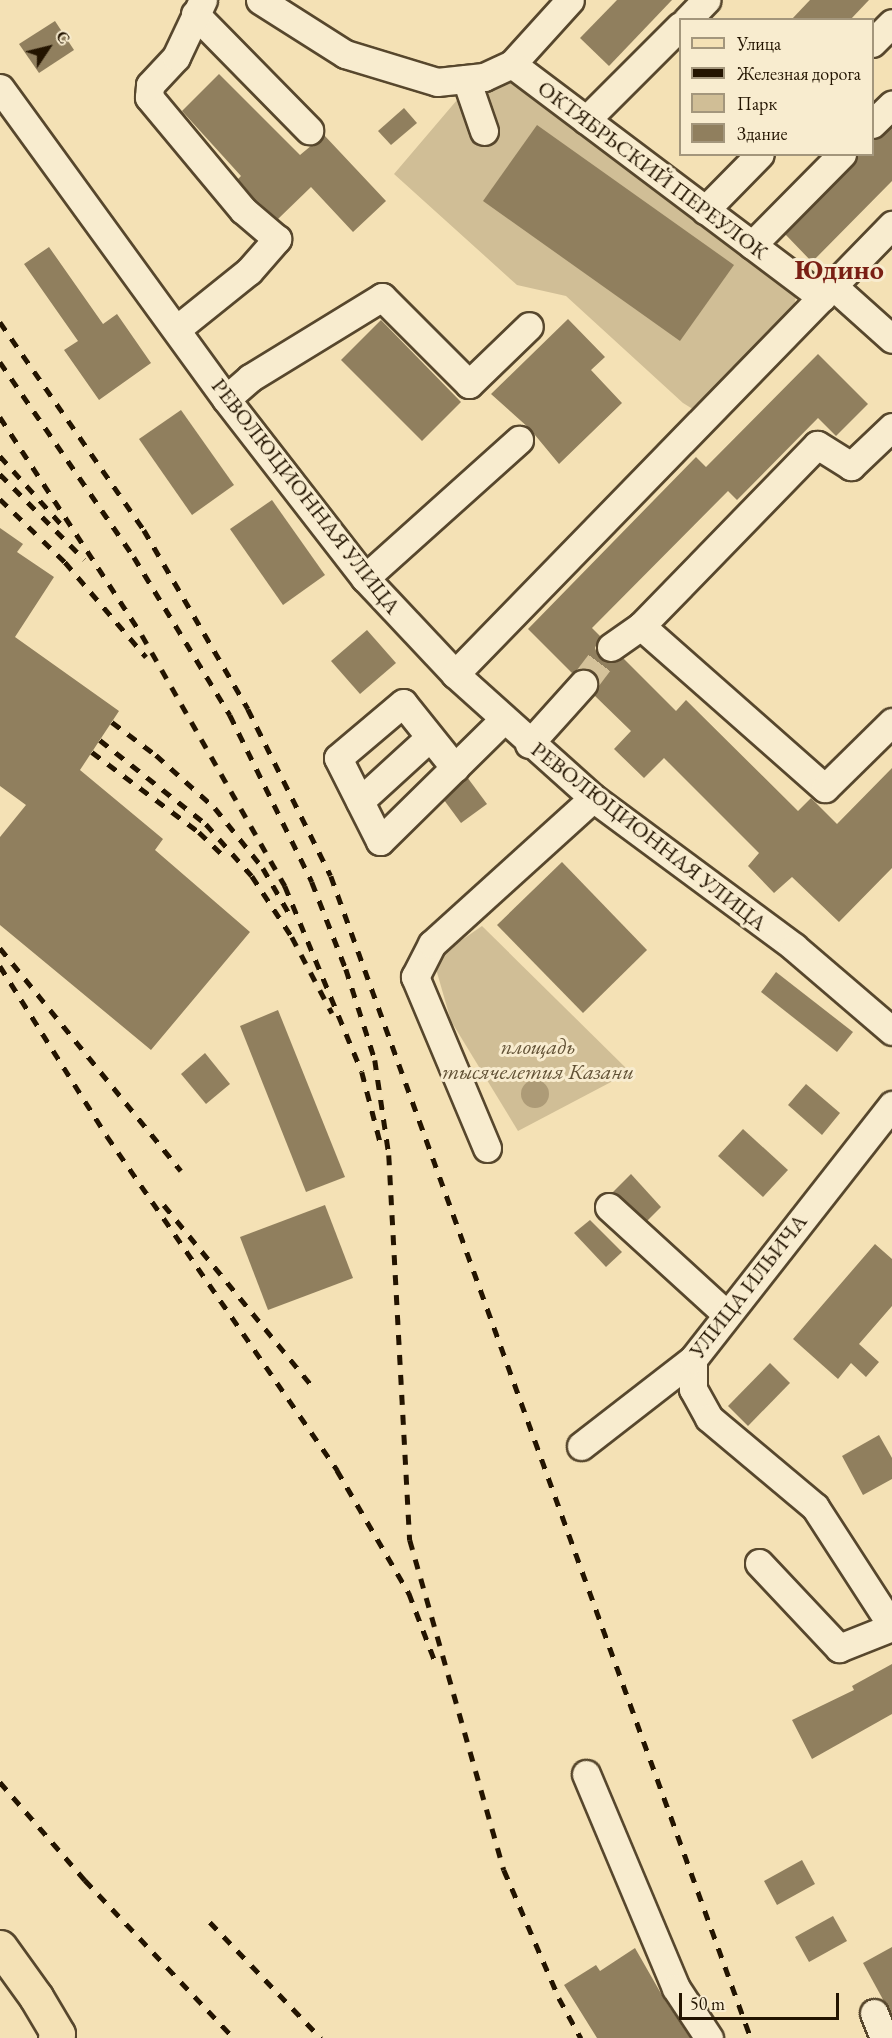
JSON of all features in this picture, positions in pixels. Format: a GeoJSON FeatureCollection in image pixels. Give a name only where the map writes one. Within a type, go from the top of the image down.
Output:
{"type":"FeatureCollection","features":[{"type":"Feature","properties":{"kind":"main road"},"geometry":{"type":"LineString","coordinates":[[6,1966],[63,2037]]}},
{"type":"Feature","properties":{"kind":"street"},"geometry":{"type":"LineString","coordinates":[[260,0],[345,54],[437,82],[484,77],[512,64],[562,3]]}},
{"type":"Feature","properties":{"kind":"street"},"geometry":{"type":"LineString","coordinates":[[689,18],[706,0]]}},
{"type":"Feature","properties":{"kind":"street"},"geometry":{"type":"LineString","coordinates":[[178,328],[249,271],[277,239],[243,210],[149,97],[150,85],[176,57],[199,7],[309,130]]}},
{"type":"Feature","properties":{"kind":"street"},"geometry":{"type":"LineString","coordinates":[[874,42],[892,23]]}},
{"type":"Feature","properties":{"kind":"street"},"geometry":{"type":"LineString","coordinates":[[586,120],[679,28]]}},
{"type":"Feature","properties":{"kind":"street","name":"ОКТЯБРЬСКИЙ ПЕРЕУЛОК"},"geometry":{"type":"LineString","coordinates":[[512,64],[752,245],[828,292],[892,339]]}},
{"type":"Feature","properties":{"kind":"street"},"geometry":{"type":"LineString","coordinates":[[466,79],[484,131]]}},
{"type":"Feature","properties":{"kind":"street","name":"РЕВОЛЮЦИОННАЯ УЛИЦА"},"geometry":{"type":"LineString","coordinates":[[0,88],[178,328],[226,399],[365,578],[455,674],[529,744],[593,798],[794,947],[892,1031]]}},
{"type":"Feature","properties":{"kind":"street"},"geometry":{"type":"LineString","coordinates":[[874,123],[892,105]]}},
{"type":"Feature","properties":{"kind":"street"},"geometry":{"type":"LineString","coordinates":[[705,210],[758,156]]}},
{"type":"Feature","properties":{"kind":"street"},"geometry":{"type":"LineString","coordinates":[[752,245],[840,156]]}},
{"type":"Feature","properties":{"kind":"street"},"geometry":{"type":"LineString","coordinates":[[455,674],[892,225]]}},
{"type":"Feature","properties":{"kind":"street"},"geometry":{"type":"LineString","coordinates":[[226,399],[250,378],[382,297],[469,384],[529,326]]}},
{"type":"Feature","properties":{"kind":"street"},"geometry":{"type":"LineString","coordinates":[[611,647],[641,626],[818,445],[851,466],[892,427]]}},
{"type":"Feature","properties":{"kind":"street"},"geometry":{"type":"LineString","coordinates":[[365,578],[519,440]]}},
{"type":"Feature","properties":{"kind":"street"},"geometry":{"type":"LineString","coordinates":[[641,626],[825,788],[892,722]]}},
{"type":"Feature","properties":{"kind":"street"},"geometry":{"type":"LineString","coordinates":[[529,744],[583,684]]}},
{"type":"Feature","properties":{"kind":"street"},"geometry":{"type":"LineString","coordinates":[[455,768],[403,703],[338,758],[380,841],[455,768],[503,720]]}},
{"type":"Feature","properties":{"kind":"street"},"geometry":{"type":"LineString","coordinates":[[360,801],[429,738]]}},
{"type":"Feature","properties":{"kind":"street"},"geometry":{"type":"LineString","coordinates":[[487,1148],[416,977],[432,944],[593,798]]}},
{"type":"Feature","properties":{"kind":"street","name":"УЛИЦА ИЛЬИЧА"},"geometry":{"type":"LineString","coordinates":[[581,1446],[693,1359],[725,1313],[892,1105]]}},
{"type":"Feature","properties":{"kind":"street"},"geometry":{"type":"LineString","coordinates":[[609,1208],[725,1313]]}},
{"type":"Feature","properties":{"kind":"street"},"geometry":{"type":"LineString","coordinates":[[693,1359],[693,1389],[709,1418],[815,1507],[892,1626],[839,1648],[759,1563]]}},
{"type":"Feature","properties":{"kind":"street"},"geometry":{"type":"LineString","coordinates":[[586,1774],[676,1988],[709,2038]]}},
{"type":"Feature","properties":{"kind":"street"},"geometry":{"type":"LineString","coordinates":[[874,2013],[884,2038]]}},
{"type":"Feature","properties":{"kind":"green space"},"geometry":{"type":"Polygon","coordinates":[[[512,64],[800,281],[792,313],[696,411],[683,403],[566,296],[517,285],[394,174],[457,100],[484,77],[512,64]]]}},
{"type":"Feature","properties":{"kind":"green space","name":"площадь тысячелетия Казани"},"geometry":{"type":"Polygon","coordinates":[[[482,926],[630,1072],[518,1131],[451,1021],[436,969],[440,955],[482,926]]]}},
{"type":"Feature","properties":{"kind":"shaded area"},"geometry":{"type":"Polygon","coordinates":[[[535,1080],[545,1084],[549,1094],[545,1104],[535,1108],[525,1104],[521,1094],[525,1084],[535,1080]]]}},
{"type":"Feature","properties":{"kind":"building"},"geometry":{"type":"Polygon","coordinates":[[[617,0],[672,0],[609,66],[580,38],[617,0]]]}},
{"type":"Feature","properties":{"kind":"building"},"geometry":{"type":"Polygon","coordinates":[[[810,0],[869,0],[852,18],[793,18],[810,0]]]}},
{"type":"Feature","properties":{"kind":"building"},"geometry":{"type":"Polygon","coordinates":[[[55,21],[74,50],[39,73],[19,44],[55,21]]]}},
{"type":"Feature","properties":{"kind":"building"},"geometry":{"type":"Polygon","coordinates":[[[219,74],[300,155],[324,135],[386,201],[353,232],[311,187],[278,219],[253,197],[238,179],[241,176],[182,111],[219,74]]]}},
{"type":"Feature","properties":{"kind":"building"},"geometry":{"type":"Polygon","coordinates":[[[404,108],[417,123],[391,145],[378,131],[404,108]]]}},
{"type":"Feature","properties":{"kind":"building"},"geometry":{"type":"Polygon","coordinates":[[[537,125],[734,265],[680,341],[483,201],[537,125]]]}},
{"type":"Feature","properties":{"kind":"building"},"geometry":{"type":"Polygon","coordinates":[[[892,127],[892,181],[812,262],[785,234],[857,156],[874,156],[874,140],[892,127]]]}},
{"type":"Feature","properties":{"kind":"building"},"geometry":{"type":"Polygon","coordinates":[[[49,247],[103,324],[117,314],[151,363],[99,400],[64,350],[78,341],[24,264],[49,247]]]}},
{"type":"Feature","properties":{"kind":"building"},"geometry":{"type":"Polygon","coordinates":[[[568,319],[605,357],[591,370],[622,403],[559,464],[530,429],[491,394],[568,319]]]}},
{"type":"Feature","properties":{"kind":"building"},"geometry":{"type":"Polygon","coordinates":[[[381,320],[461,402],[422,441],[341,360],[381,320]]]}},
{"type":"Feature","properties":{"kind":"building"},"geometry":{"type":"Polygon","coordinates":[[[818,354],[868,404],[836,436],[818,418],[737,500],[728,491],[592,628],[600,636],[595,648],[598,656],[612,663],[623,658],[676,711],[686,700],[798,811],[811,798],[837,824],[892,768],[892,868],[839,922],[792,877],[774,893],[748,866],[759,853],[664,758],[644,778],[614,749],[631,731],[594,695],[598,687],[594,673],[586,669],[572,673],[528,629],[696,457],[706,467],[818,354]]]}},
{"type":"Feature","properties":{"kind":"building"},"geometry":{"type":"Polygon","coordinates":[[[181,410],[234,485],[192,515],[139,439],[181,410]]]}},
{"type":"Feature","properties":{"kind":"building"},"geometry":{"type":"Polygon","coordinates":[[[272,500],[325,575],[283,605],[230,529],[272,500]]]}},
{"type":"Feature","properties":{"kind":"building"},"geometry":{"type":"Polygon","coordinates":[[[0,528],[23,544],[17,552],[54,577],[15,637],[119,711],[80,770],[163,839],[155,850],[250,932],[151,1050],[0,925],[0,837],[26,805],[0,786],[0,528]]]}},
{"type":"Feature","properties":{"kind":"building"},"geometry":{"type":"Polygon","coordinates":[[[367,630],[396,663],[360,694],[331,661],[367,630]]]}},
{"type":"Feature","properties":{"kind":"building"},"geometry":{"type":"Polygon","coordinates":[[[467,777],[487,804],[461,823],[444,800],[467,777]]]}},
{"type":"Feature","properties":{"kind":"building"},"geometry":{"type":"Polygon","coordinates":[[[562,862],[647,950],[583,1013],[497,925],[562,862]]]}},
{"type":"Feature","properties":{"kind":"building"},"geometry":{"type":"Polygon","coordinates":[[[776,972],[853,1032],[837,1052],[761,992],[776,972]]]}},
{"type":"Feature","properties":{"kind":"building"},"geometry":{"type":"Polygon","coordinates":[[[278,1010],[345,1177],[306,1192],[240,1026],[278,1010]]]}},
{"type":"Feature","properties":{"kind":"building"},"geometry":{"type":"Polygon","coordinates":[[[205,1053],[230,1084],[206,1104],[181,1074],[205,1053]]]}},
{"type":"Feature","properties":{"kind":"building"},"geometry":{"type":"Polygon","coordinates":[[[806,1084],[840,1113],[822,1135],[788,1105],[806,1084]]]}},
{"type":"Feature","properties":{"kind":"building"},"geometry":{"type":"Polygon","coordinates":[[[743,1129],[788,1170],[763,1197],[718,1156],[743,1129]]]}},
{"type":"Feature","properties":{"kind":"building"},"geometry":{"type":"Polygon","coordinates":[[[631,1174],[661,1207],[647,1221],[613,1192],[631,1174]]]}},
{"type":"Feature","properties":{"kind":"building"},"geometry":{"type":"Polygon","coordinates":[[[325,1205],[353,1278],[268,1310],[240,1237],[325,1205]]]}},
{"type":"Feature","properties":{"kind":"building"},"geometry":{"type":"Polygon","coordinates":[[[590,1220],[622,1252],[606,1267],[574,1233],[590,1220]]]}},
{"type":"Feature","properties":{"kind":"building"},"geometry":{"type":"Polygon","coordinates":[[[875,1244],[892,1259],[892,1306],[859,1344],[879,1362],[866,1377],[851,1363],[838,1379],[793,1339],[875,1244]]]}},
{"type":"Feature","properties":{"kind":"building"},"geometry":{"type":"Polygon","coordinates":[[[770,1363],[790,1383],[748,1426],[728,1406],[770,1363]]]}},
{"type":"Feature","properties":{"kind":"building"},"geometry":{"type":"Polygon","coordinates":[[[879,1435],[892,1458],[892,1479],[863,1495],[842,1456],[879,1435]]]}},
{"type":"Feature","properties":{"kind":"building"},"geometry":{"type":"Polygon","coordinates":[[[892,1664],[892,1714],[812,1759],[792,1720],[854,1690],[852,1686],[892,1664]]]}},
{"type":"Feature","properties":{"kind":"building"},"geometry":{"type":"Polygon","coordinates":[[[802,1860],[815,1884],[777,1905],[764,1881],[802,1860]]]}},
{"type":"Feature","properties":{"kind":"building"},"geometry":{"type":"Polygon","coordinates":[[[833,1916],[847,1941],[809,1962],[795,1937],[833,1916]]]}},
{"type":"Feature","properties":{"kind":"building"},"geometry":{"type":"Polygon","coordinates":[[[892,1947],[892,2016],[863,1963],[892,1947]]]}},
{"type":"Feature","properties":{"kind":"building"},"geometry":{"type":"Polygon","coordinates":[[[635,1948],[690,2038],[597,2038],[564,1985],[596,1965],[600,1971],[635,1948]]]}},
{"type":"Feature","properties":{"kind":"tunnel"},"geometry":{"type":"LineString","coordinates":[[583,684],[611,647]]}},
{"type":"Feature","properties":{"kind":"railway"},"geometry":{"type":"LineString","coordinates":[[0,322],[144,530],[248,709],[331,876],[751,2038]]}},
{"type":"Feature","properties":{"kind":"railway"},"geometry":{"type":"LineString","coordinates":[[0,362],[134,557],[230,715],[312,882],[346,969],[375,1060],[389,1155],[410,1540],[504,1870],[559,1998],[581,2038]]}},
{"type":"Feature","properties":{"kind":"railway"},"geometry":{"type":"LineString","coordinates":[[0,417],[142,635],[285,886],[362,1072],[380,1141]]}},
{"type":"Feature","properties":{"kind":"railway"},"geometry":{"type":"LineString","coordinates":[[0,456],[61,524]]}},
{"type":"Feature","properties":{"kind":"railway"},"geometry":{"type":"LineString","coordinates":[[0,474],[84,559]]}},
{"type":"Feature","properties":{"kind":"railway"},"geometry":{"type":"LineString","coordinates":[[0,499],[65,562],[146,657]]}},
{"type":"Feature","properties":{"kind":"railway"},"geometry":{"type":"LineString","coordinates":[[112,722],[156,755],[215,808],[263,868],[289,913]]}},
{"type":"Feature","properties":{"kind":"railway"},"geometry":{"type":"LineString","coordinates":[[100,740],[206,824],[252,876],[292,937],[332,1013]]}},
{"type":"Feature","properties":{"kind":"railway"},"geometry":{"type":"LineString","coordinates":[[92,752],[199,832],[227,859]]}},
{"type":"Feature","properties":{"kind":"railway"},"geometry":{"type":"LineString","coordinates":[[0,948],[181,1171]]}},
{"type":"Feature","properties":{"kind":"railway"},"geometry":{"type":"LineString","coordinates":[[0,966],[107,1136],[337,1470],[409,1593],[435,1661]]}},
{"type":"Feature","properties":{"kind":"railway"},"geometry":{"type":"LineString","coordinates":[[164,1205],[312,1386]]}},
{"type":"Feature","properties":{"kind":"railway"},"geometry":{"type":"LineString","coordinates":[[0,1782],[85,1880],[234,2038]]}},
{"type":"Feature","properties":{"kind":"railway"},"geometry":{"type":"LineString","coordinates":[[210,1922],[321,2038]]}},
{"type":"Feature","properties":{"kind":"district","name":"Юдино"},"geometry":{"type":"Point","coordinates":[839,269]}}]}
